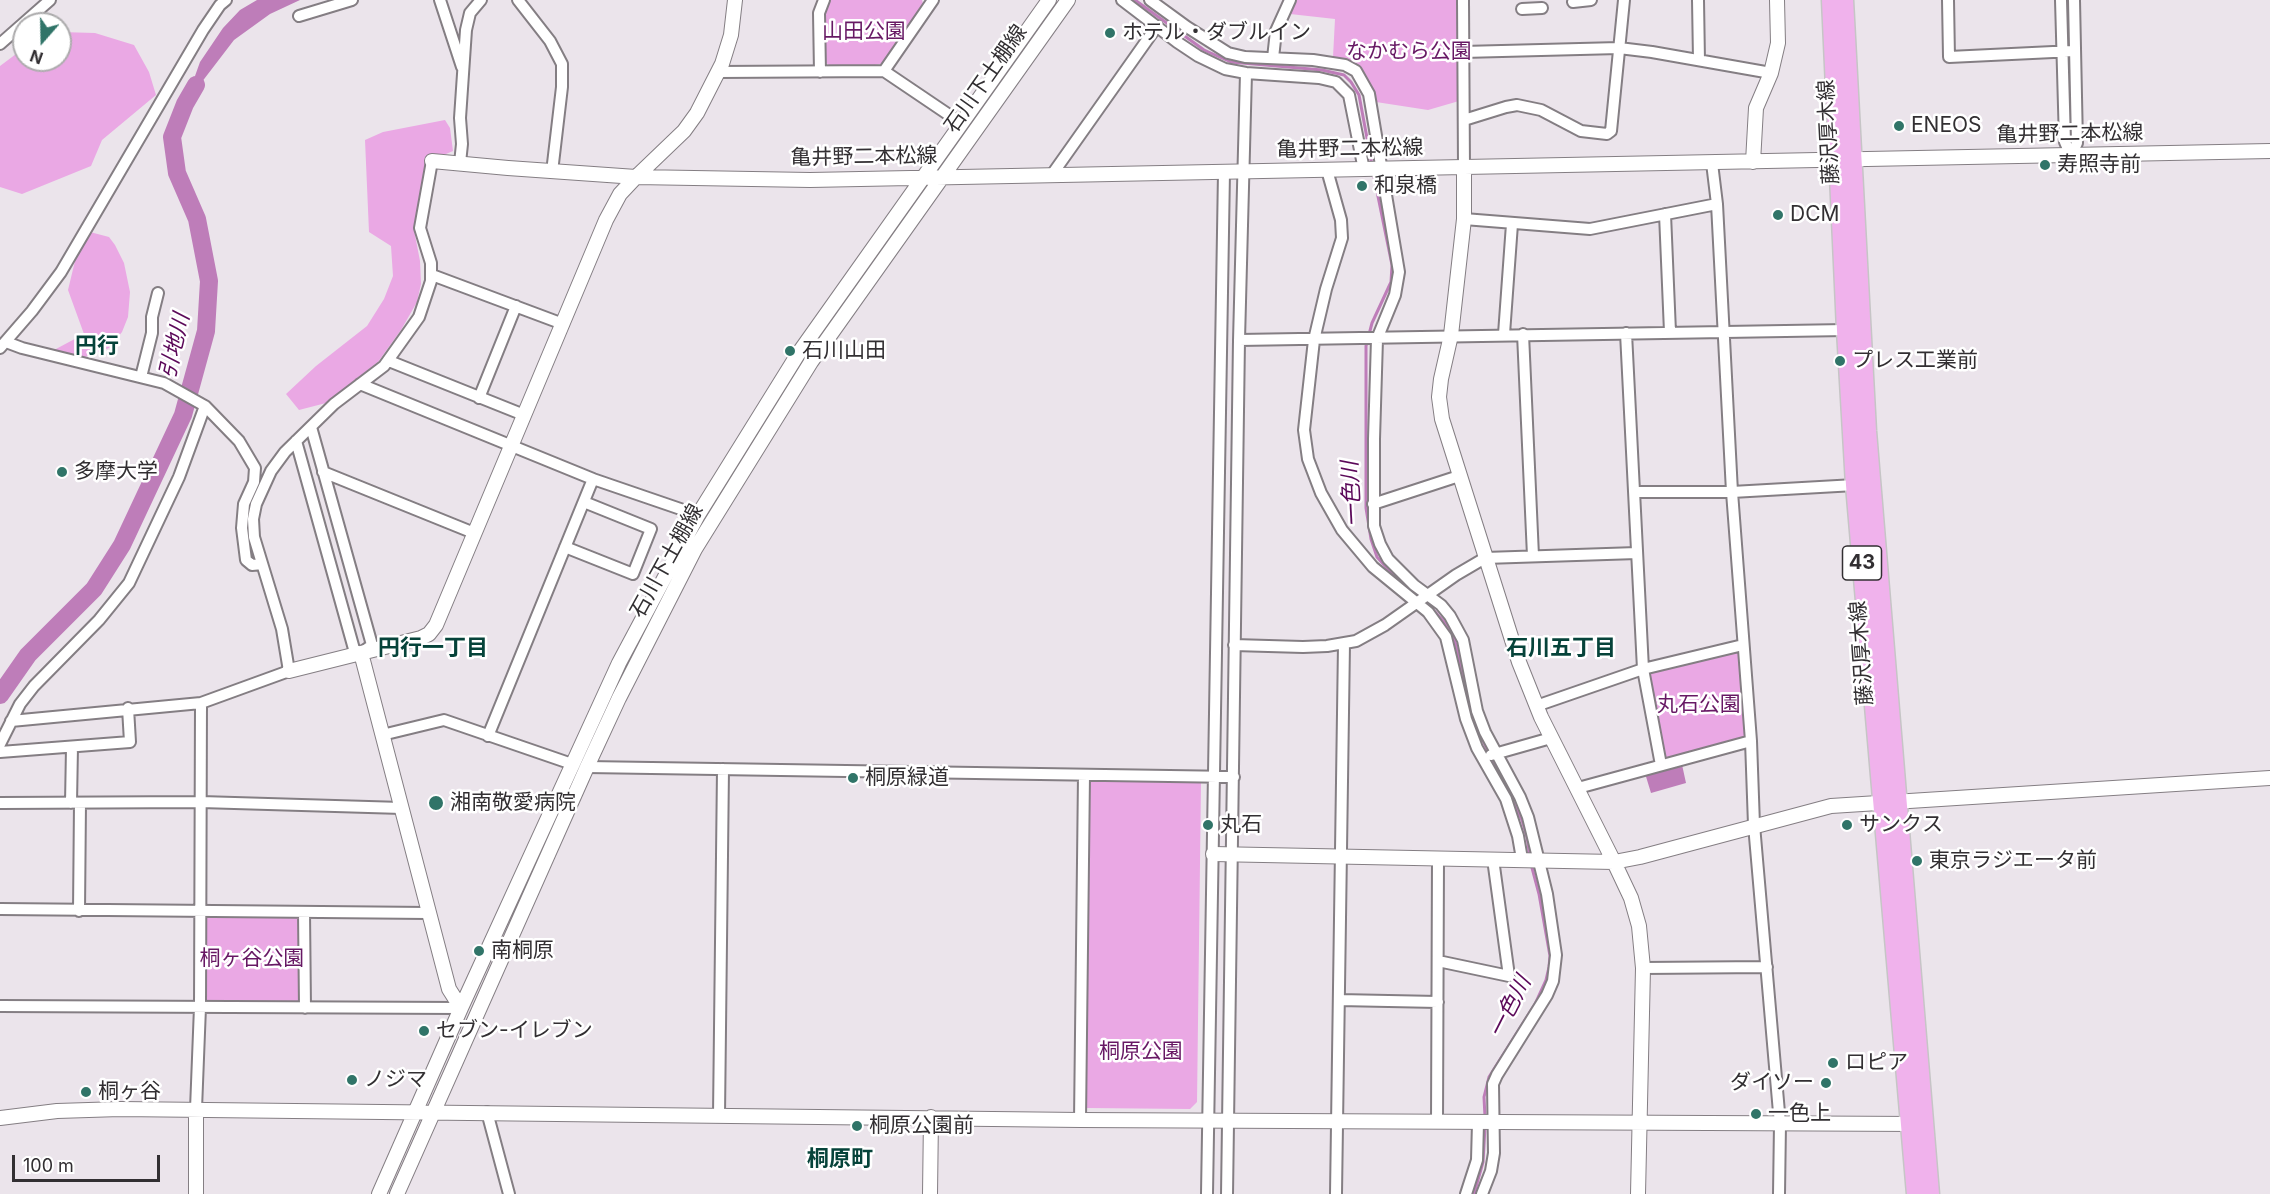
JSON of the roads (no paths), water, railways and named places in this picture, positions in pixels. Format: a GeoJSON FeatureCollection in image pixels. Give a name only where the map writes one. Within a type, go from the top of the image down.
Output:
{"type":"FeatureCollection","features":[{"type":"Feature","properties":{"kind":"main road","name":"藤沢厚木線"},"geometry":{"type":"LineString","coordinates":[[1831,0],[1867,431],[1890,802],[1916,1124],[1916,1194]]}},
{"type":"Feature","properties":{"kind":"main road","name":"藤沢厚木線"},"geometry":{"type":"LineString","coordinates":[[1844,0],[1846,330],[1856,485],[1890,802]]}},
{"type":"Feature","properties":{"kind":"main road","name":"藤沢厚木線"},"geometry":{"type":"LineString","coordinates":[[1916,1124],[1930,1194]]}},
{"type":"Feature","properties":{"kind":"street"},"geometry":{"type":"LineString","coordinates":[[0,44],[50,0]]}},
{"type":"Feature","properties":{"kind":"street"},"geometry":{"type":"LineString","coordinates":[[3,345],[61,272],[203,30],[226,0]]}},
{"type":"Feature","properties":{"kind":"street"},"geometry":{"type":"LineString","coordinates":[[299,16],[352,0]]}},
{"type":"Feature","properties":{"kind":"street"},"geometry":{"type":"LineString","coordinates":[[440,0],[465,73]]}},
{"type":"Feature","properties":{"kind":"street"},"geometry":{"type":"LineString","coordinates":[[460,163],[462,144],[460,118],[468,22],[471,13],[482,0]]}},
{"type":"Feature","properties":{"kind":"street"},"geometry":{"type":"LineString","coordinates":[[518,0],[550,41],[562,64],[562,87],[552,172]]}},
{"type":"Feature","properties":{"kind":"street"},"geometry":{"type":"LineString","coordinates":[[11,720],[201,703],[289,671],[404,644],[429,634],[445,606],[606,220],[620,194],[684,131],[697,114],[718,72],[731,35],[735,0]]}},
{"type":"Feature","properties":{"kind":"street"},"geometry":{"type":"LineString","coordinates":[[820,72],[819,13],[824,0]]}},
{"type":"Feature","properties":{"kind":"street","name":"石川下土棚線"},"geometry":{"type":"LineString","coordinates":[[379,1194],[461,1008],[619,663],[698,515],[798,354],[1049,0]]}},
{"type":"Feature","properties":{"kind":"street","name":"石川下土棚線"},"geometry":{"type":"LineString","coordinates":[[397,1194],[587,767],[695,549],[811,362],[1068,0]]}},
{"type":"Feature","properties":{"kind":"street"},"geometry":{"type":"LineString","coordinates":[[1122,0],[1205,60],[1226,69],[1246,73],[1327,78],[1342,87],[1349,95],[1372,169],[1399,272],[1395,295],[1372,339],[1374,526],[1388,559],[1450,616],[1460,634],[1466,652],[1477,711],[1485,732],[1520,797],[1528,817],[1530,859]]}},
{"type":"Feature","properties":{"kind":"street"},"geometry":{"type":"LineString","coordinates":[[1273,58],[1276,31],[1290,0]]}},
{"type":"Feature","properties":{"kind":"street"},"geometry":{"type":"LineString","coordinates":[[1463,0],[1464,219],[1451,335],[1439,397],[1442,419],[1485,558],[1536,706],[1631,898],[1639,926],[1643,968],[1638,1194]]}},
{"type":"Feature","properties":{"kind":"street"},"geometry":{"type":"LineString","coordinates":[[1573,2],[1592,0]]}},
{"type":"Feature","properties":{"kind":"street"},"geometry":{"type":"LineString","coordinates":[[1464,120],[1506,106],[1517,105],[1541,110],[1581,131],[1607,134],[1611,131],[1624,0]]}},
{"type":"Feature","properties":{"kind":"street"},"geometry":{"type":"LineString","coordinates":[[1698,0],[1699,60]]}},
{"type":"Feature","properties":{"kind":"street"},"geometry":{"type":"LineString","coordinates":[[1753,162],[1756,108],[1771,73],[1778,43],[1777,0]]}},
{"type":"Feature","properties":{"kind":"street"},"geometry":{"type":"LineString","coordinates":[[1948,0],[1949,57],[2069,52]]}},
{"type":"Feature","properties":{"kind":"street"},"geometry":{"type":"LineString","coordinates":[[2061,0],[2069,52]]}},
{"type":"Feature","properties":{"kind":"street"},"geometry":{"type":"LineString","coordinates":[[2071,156],[2065,142],[2074,0]]}},
{"type":"Feature","properties":{"kind":"street"},"geometry":{"type":"LineString","coordinates":[[884,71],[930,1]]}},
{"type":"Feature","properties":{"kind":"street"},"geometry":{"type":"LineString","coordinates":[[1155,2],[1208,41],[1228,52],[1245,57],[1333,61],[1356,71],[1369,94],[1372,169]]}},
{"type":"Feature","properties":{"kind":"street"},"geometry":{"type":"LineString","coordinates":[[1052,176],[1157,27]]}},
{"type":"Feature","properties":{"kind":"street"},"geometry":{"type":"LineString","coordinates":[[1463,52],[1619,48],[1771,73]]}},
{"type":"Feature","properties":{"kind":"street"},"geometry":{"type":"LineString","coordinates":[[718,72],[884,71],[961,123]]}},
{"type":"Feature","properties":{"kind":"street"},"geometry":{"type":"LineString","coordinates":[[1227,1194],[1239,340],[1246,73]]}},
{"type":"Feature","properties":{"kind":"street","name":"亀井野二本松線"},"geometry":{"type":"LineString","coordinates":[[432,161],[636,177],[755,180],[2270,151]]}},
{"type":"Feature","properties":{"kind":"street"},"geometry":{"type":"LineString","coordinates":[[289,671],[282,629],[254,537],[253,519],[256,504],[271,471],[296,441],[334,404],[389,361],[419,317],[429,293],[432,274],[431,263],[420,228],[432,161]]}},
{"type":"Feature","properties":{"kind":"street"},"geometry":{"type":"LineString","coordinates":[[1712,163],[1717,204],[1732,492],[1751,741],[1754,825],[1780,1124],[1779,1194]]}},
{"type":"Feature","properties":{"kind":"street"},"geometry":{"type":"LineString","coordinates":[[1328,170],[1341,220],[1342,238],[1326,289],[1314,340],[1304,430],[1305,445],[1313,474],[1333,515],[1357,549],[1389,582],[1435,620],[1446,637],[1466,719],[1483,758],[1506,799],[1518,836],[1546,894],[1557,955],[1556,968],[1547,995],[1497,1075],[1477,1160],[1466,1194]]}},
{"type":"Feature","properties":{"kind":"street"},"geometry":{"type":"LineString","coordinates":[[1207,1194],[1224,172]]}},
{"type":"Feature","properties":{"kind":"street"},"geometry":{"type":"LineString","coordinates":[[1464,219],[1590,229],[1717,204]]}},
{"type":"Feature","properties":{"kind":"street"},"geometry":{"type":"LineString","coordinates":[[1665,214],[1670,332]]}},
{"type":"Feature","properties":{"kind":"street"},"geometry":{"type":"LineString","coordinates":[[1504,334],[1512,224]]}},
{"type":"Feature","properties":{"kind":"street"},"geometry":{"type":"LineString","coordinates":[[432,274],[562,324]]}},
{"type":"Feature","properties":{"kind":"street"},"geometry":{"type":"LineString","coordinates":[[141,377],[152,333],[152,317],[158,293]]}},
{"type":"Feature","properties":{"kind":"street"},"geometry":{"type":"LineString","coordinates":[[479,398],[516,306]]}},
{"type":"Feature","properties":{"kind":"street"},"geometry":{"type":"LineString","coordinates":[[1239,340],[1846,330]]}},
{"type":"Feature","properties":{"kind":"street"},"geometry":{"type":"LineString","coordinates":[[1626,333],[1643,669],[1661,765]]}},
{"type":"Feature","properties":{"kind":"street"},"geometry":{"type":"LineString","coordinates":[[1523,334],[1533,556]]}},
{"type":"Feature","properties":{"kind":"street"},"geometry":{"type":"LineString","coordinates":[[3,345],[168,385],[203,405],[238,441],[255,468],[254,482],[244,504],[242,528],[246,560],[252,565],[262,564]]}},
{"type":"Feature","properties":{"kind":"street"},"geometry":{"type":"LineString","coordinates":[[389,361],[524,415]]}},
{"type":"Feature","properties":{"kind":"street"},"geometry":{"type":"LineString","coordinates":[[360,384],[593,479],[698,515]]}},
{"type":"Feature","properties":{"kind":"street"},"geometry":{"type":"LineString","coordinates":[[0,744],[20,704],[34,686],[99,620],[129,583],[179,477],[203,405]]}},
{"type":"Feature","properties":{"kind":"street"},"geometry":{"type":"LineString","coordinates":[[311,427],[372,645],[361,653]]}},
{"type":"Feature","properties":{"kind":"street"},"geometry":{"type":"LineString","coordinates":[[296,441],[354,649],[361,653],[449,989],[461,1008]]}},
{"type":"Feature","properties":{"kind":"street"},"geometry":{"type":"LineString","coordinates":[[323,472],[474,533]]}},
{"type":"Feature","properties":{"kind":"street"},"geometry":{"type":"LineString","coordinates":[[1373,504],[1459,476]]}},
{"type":"Feature","properties":{"kind":"street"},"geometry":{"type":"LineString","coordinates":[[488,736],[593,479]]}},
{"type":"Feature","properties":{"kind":"street"},"geometry":{"type":"LineString","coordinates":[[1634,492],[1732,492],[1856,485]]}},
{"type":"Feature","properties":{"kind":"street"},"geometry":{"type":"LineString","coordinates":[[565,547],[633,574],[651,529],[584,502]]}},
{"type":"Feature","properties":{"kind":"street"},"geometry":{"type":"LineString","coordinates":[[1234,645],[1303,647],[1344,644],[1366,637],[1485,558],[1637,553]]}},
{"type":"Feature","properties":{"kind":"street"},"geometry":{"type":"LineString","coordinates":[[1336,1194],[1344,644]]}},
{"type":"Feature","properties":{"kind":"street"},"geometry":{"type":"LineString","coordinates":[[1536,706],[1643,669],[1743,645]]}},
{"type":"Feature","properties":{"kind":"street"},"geometry":{"type":"LineString","coordinates":[[196,1194],[196,1109],[200,1007],[201,703]]}},
{"type":"Feature","properties":{"kind":"street"},"geometry":{"type":"LineString","coordinates":[[0,752],[130,742],[128,708]]}},
{"type":"Feature","properties":{"kind":"street"},"geometry":{"type":"LineString","coordinates":[[382,735],[444,720],[572,764]]}},
{"type":"Feature","properties":{"kind":"street"},"geometry":{"type":"LineString","coordinates":[[1483,758],[1551,738]]}},
{"type":"Feature","properties":{"kind":"street"},"geometry":{"type":"LineString","coordinates":[[1578,788],[1751,741]]}},
{"type":"Feature","properties":{"kind":"street"},"geometry":{"type":"LineString","coordinates":[[72,747],[79,911]]}},
{"type":"Feature","properties":{"kind":"street"},"geometry":{"type":"LineString","coordinates":[[587,767],[1234,777]]}},
{"type":"Feature","properties":{"kind":"street"},"geometry":{"type":"LineString","coordinates":[[719,1115],[723,769]]}},
{"type":"Feature","properties":{"kind":"street"},"geometry":{"type":"LineString","coordinates":[[1080,1120],[1084,775]]}},
{"type":"Feature","properties":{"kind":"street"},"geometry":{"type":"LineString","coordinates":[[1213,854],[1614,862],[1831,806],[2270,778]]}},
{"type":"Feature","properties":{"kind":"street"},"geometry":{"type":"LineString","coordinates":[[0,802],[201,802],[402,808]]}},
{"type":"Feature","properties":{"kind":"street"},"geometry":{"type":"LineString","coordinates":[[1437,1122],[1438,859]]}},
{"type":"Feature","properties":{"kind":"street"},"geometry":{"type":"LineString","coordinates":[[1438,961],[1509,976],[1494,859]]}},
{"type":"Feature","properties":{"kind":"street"},"geometry":{"type":"LineString","coordinates":[[0,909],[428,913]]}},
{"type":"Feature","properties":{"kind":"street"},"geometry":{"type":"LineString","coordinates":[[304,912],[304,1008]]}},
{"type":"Feature","properties":{"kind":"street"},"geometry":{"type":"LineString","coordinates":[[1643,968],[1767,967]]}},
{"type":"Feature","properties":{"kind":"street"},"geometry":{"type":"LineString","coordinates":[[1339,1000],[1438,1002]]}},
{"type":"Feature","properties":{"kind":"street"},"geometry":{"type":"LineString","coordinates":[[0,1006],[461,1008]]}},
{"type":"Feature","properties":{"kind":"street"},"geometry":{"type":"LineString","coordinates":[[0,1118],[57,1111],[196,1109],[1080,1120],[1916,1124]]}},
{"type":"Feature","properties":{"kind":"street"},"geometry":{"type":"LineString","coordinates":[[487,1112],[509,1194]]}},
{"type":"Feature","properties":{"kind":"street"},"geometry":{"type":"LineString","coordinates":[[930,1194],[931,1118]]}},
{"type":"Feature","properties":{"kind":"street"},"geometry":{"type":"LineString","coordinates":[[1482,1194],[1491,1171],[1486,1123]]}},
{"type":"Feature","properties":{"kind":"waterway","name":"一色川"},"geometry":{"type":"LineString","coordinates":[[1135,0],[1204,50],[1231,62],[1322,70],[1344,75],[1359,95],[1372,165]]}},
{"type":"Feature","properties":{"kind":"waterway","name":"引地川"},"geometry":{"type":"LineString","coordinates":[[0,695],[28,655],[94,589],[122,545],[183,415],[206,331],[209,281],[197,219],[177,173],[172,137],[185,104],[196,85]]}},
{"type":"Feature","properties":{"kind":"waterway","name":"一色川"},"geometry":{"type":"LineString","coordinates":[[1373,172],[1392,265],[1391,282],[1372,323],[1366,346],[1366,508],[1371,539],[1377,557],[1394,576],[1420,597]]}},
{"type":"Feature","properties":{"kind":"waterway","name":"一色川"},"geometry":{"type":"LineString","coordinates":[[1425,601],[1447,625],[1454,637],[1472,715],[1488,752]]}},
{"type":"Feature","properties":{"kind":"waterway","name":"一色川"},"geometry":{"type":"LineString","coordinates":[[1491,758],[1522,820],[1530,857]]}},
{"type":"Feature","properties":{"kind":"waterway","name":"一色川"},"geometry":{"type":"LineString","coordinates":[[1485,1117],[1484,1097],[1489,1077],[1535,1004],[1549,967],[1550,956],[1531,864]]}},
{"type":"Feature","properties":{"kind":"waterway","name":"一色川"},"geometry":{"type":"LineString","coordinates":[[1474,1194],[1483,1162],[1485,1127]]}},
{"type":"Feature","properties":{"kind":"place","name":"ホテル・ダブルイン"},"geometry":{"type":"Point","coordinates":[1110,33]}},
{"type":"Feature","properties":{"kind":"place","name":"ENEOS"},"geometry":{"type":"Point","coordinates":[1899,126]}},
{"type":"Feature","properties":{"kind":"place","name":"寿照寺前"},"geometry":{"type":"Point","coordinates":[2045,165]}},
{"type":"Feature","properties":{"kind":"place","name":"和泉橋"},"geometry":{"type":"Point","coordinates":[1362,186]}},
{"type":"Feature","properties":{"kind":"place","name":"DCM"},"geometry":{"type":"Point","coordinates":[1778,215]}},
{"type":"Feature","properties":{"kind":"place","name":"石川山田"},"geometry":{"type":"Point","coordinates":[790,351]}},
{"type":"Feature","properties":{"kind":"place","name":"プレス工業前"},"geometry":{"type":"Point","coordinates":[1840,361]}},
{"type":"Feature","properties":{"kind":"place","name":"多摩大学"},"geometry":{"type":"Point","coordinates":[62,472]}},
{"type":"Feature","properties":{"kind":"place","name":"桐原緑道"},"geometry":{"type":"Point","coordinates":[853,778]}},
{"type":"Feature","properties":{"kind":"place","name":"湘南敬愛病院"},"geometry":{"type":"Point","coordinates":[436,803]}},
{"type":"Feature","properties":{"kind":"place","name":"丸石"},"geometry":{"type":"Point","coordinates":[1208,825]}},
{"type":"Feature","properties":{"kind":"place","name":"サンクス"},"geometry":{"type":"Point","coordinates":[1847,825]}},
{"type":"Feature","properties":{"kind":"place","name":"東京ラジエータ前"},"geometry":{"type":"Point","coordinates":[1917,861]}},
{"type":"Feature","properties":{"kind":"place","name":"南桐原"},"geometry":{"type":"Point","coordinates":[479,951]}},
{"type":"Feature","properties":{"kind":"place","name":"セブン-イレブン"},"geometry":{"type":"Point","coordinates":[424,1031]}},
{"type":"Feature","properties":{"kind":"place","name":"ロピア"},"geometry":{"type":"Point","coordinates":[1833,1063]}},
{"type":"Feature","properties":{"kind":"place","name":"ノジマ"},"geometry":{"type":"Point","coordinates":[352,1080]}},
{"type":"Feature","properties":{"kind":"place","name":"ダイソー"},"geometry":{"type":"Point","coordinates":[1826,1083]}},
{"type":"Feature","properties":{"kind":"place","name":"桐ヶ谷"},"geometry":{"type":"Point","coordinates":[86,1092]}},
{"type":"Feature","properties":{"kind":"place","name":"一色上"},"geometry":{"type":"Point","coordinates":[1756,1114]}},
{"type":"Feature","properties":{"kind":"place","name":"桐原公園前"},"geometry":{"type":"Point","coordinates":[857,1126]}},
{"type":"Feature","properties":{"kind":"district","name":"円行"},"geometry":{"type":"Point","coordinates":[97,346]}},
{"type":"Feature","properties":{"kind":"district","name":"円行一丁目"},"geometry":{"type":"Point","coordinates":[433,648]}},
{"type":"Feature","properties":{"kind":"district","name":"石川五丁目"},"geometry":{"type":"Point","coordinates":[1561,648]}},
{"type":"Feature","properties":{"kind":"district","name":"桐原町"},"geometry":{"type":"Point","coordinates":[840,1159]}},
{"type":"Feature","properties":{"kind":"park label","name":"山田公園"},"geometry":{"type":"Point","coordinates":[864,32]}},
{"type":"Feature","properties":{"kind":"park label","name":"なかむら公園"},"geometry":{"type":"Point","coordinates":[1409,52]}},
{"type":"Feature","properties":{"kind":"park label","name":"丸石公園"},"geometry":{"type":"Point","coordinates":[1699,705]}},
{"type":"Feature","properties":{"kind":"park label","name":"桐ヶ谷公園"},"geometry":{"type":"Point","coordinates":[252,959]}},
{"type":"Feature","properties":{"kind":"park label","name":"桐原公園"},"geometry":{"type":"Point","coordinates":[1141,1052]}}]}
